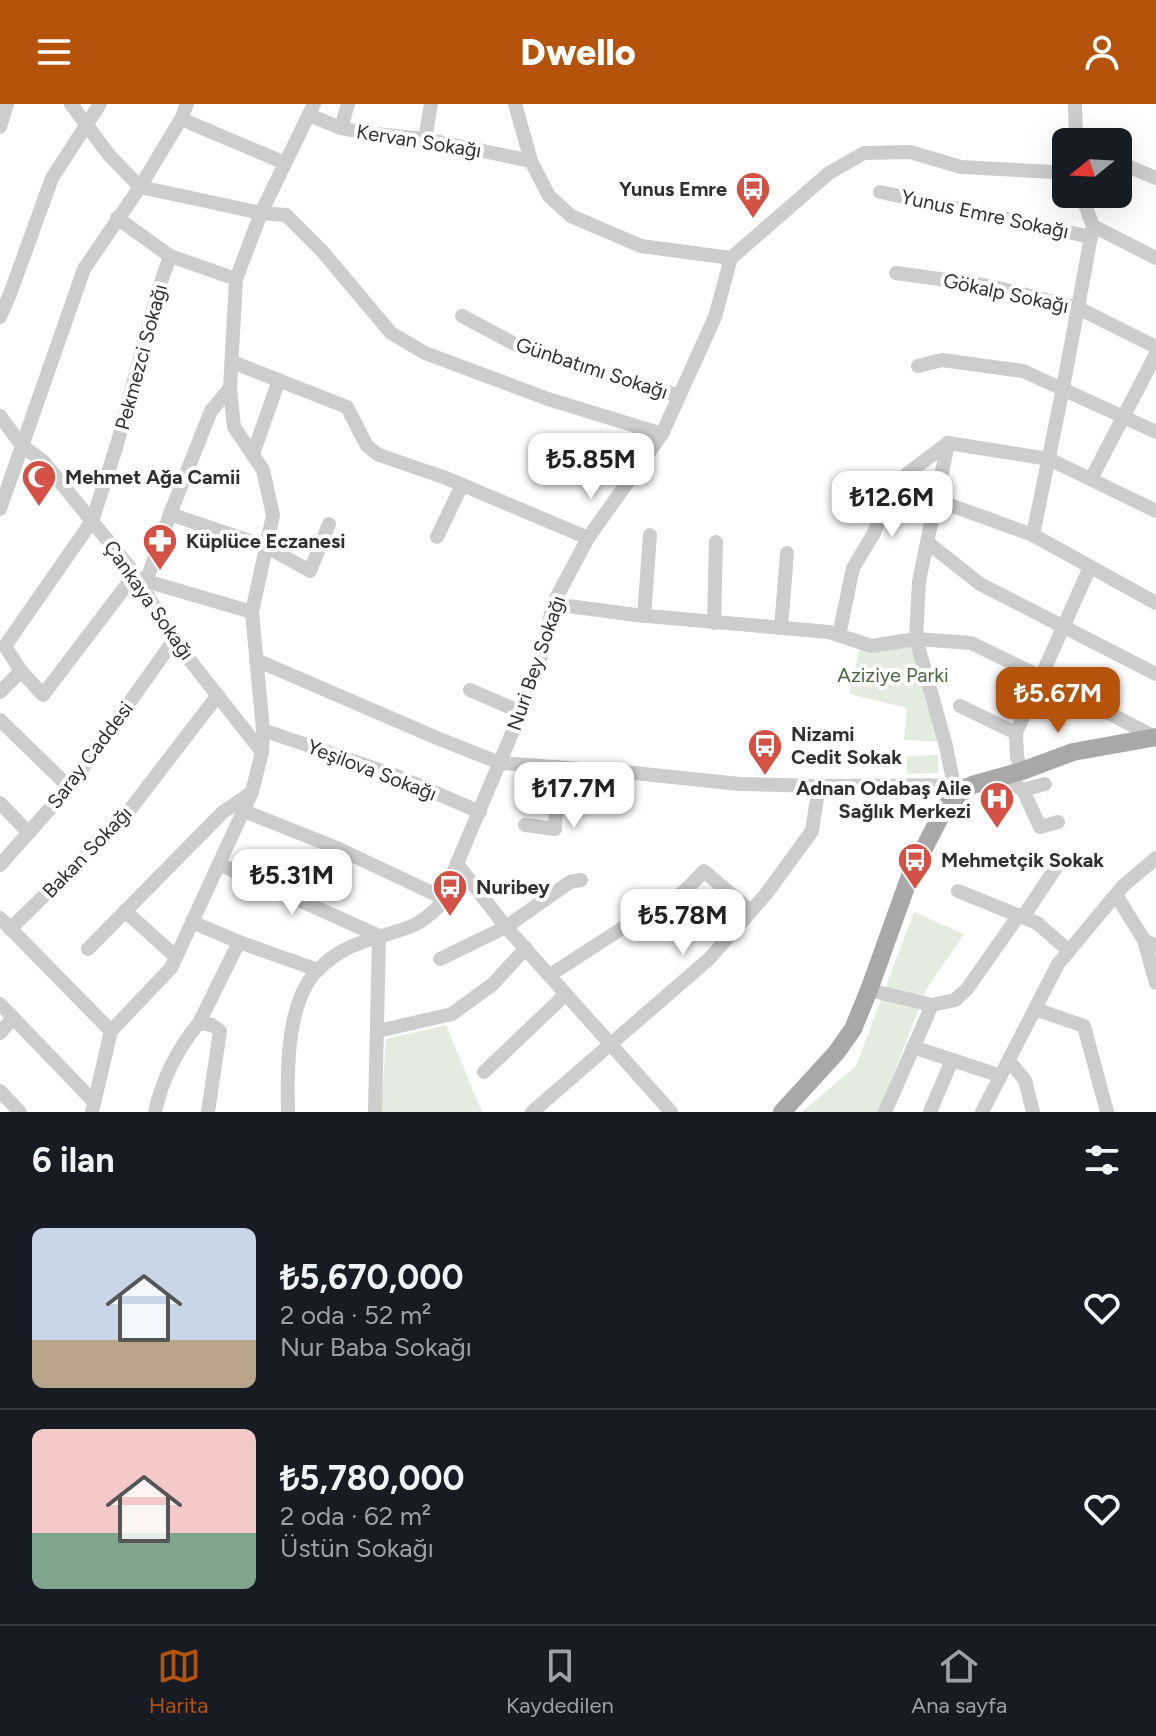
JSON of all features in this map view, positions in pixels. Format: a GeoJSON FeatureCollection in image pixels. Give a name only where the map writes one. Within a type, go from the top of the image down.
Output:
{"type":"FeatureCollection","features":[{"type":"Feature","properties":{"kind":"main road"},"geometry":{"type":"LineString","coordinates":[[782,1112],[836,1053],[853,1029],[911,873],[946,806],[963,786],[1003,776],[1022,780],[1073,752],[1156,738]]}},
{"type":"Feature","properties":{"kind":"street"},"geometry":{"type":"LineString","coordinates":[[0,127],[7,104]]}},
{"type":"Feature","properties":{"kind":"street"},"geometry":{"type":"LineString","coordinates":[[71,104],[109,155],[140,187],[261,213],[286,215],[322,251],[391,333],[425,353],[548,399],[662,434]]}},
{"type":"Feature","properties":{"kind":"street"},"geometry":{"type":"LineString","coordinates":[[0,317],[52,178],[100,104]]}},
{"type":"Feature","properties":{"kind":"street"},"geometry":{"type":"LineString","coordinates":[[0,509],[84,269],[140,187],[187,104]]}},
{"type":"Feature","properties":{"kind":"street"},"geometry":{"type":"LineString","coordinates":[[341,128],[348,104]]}},
{"type":"Feature","properties":{"kind":"street"},"geometry":{"type":"LineString","coordinates":[[425,139],[431,104]]}},
{"type":"Feature","properties":{"kind":"street"},"geometry":{"type":"LineString","coordinates":[[515,104],[531,161],[549,196],[571,216],[641,246],[731,258]]}},
{"type":"Feature","properties":{"kind":"street"},"geometry":{"type":"LineString","coordinates":[[1075,104],[1076,128]]}},
{"type":"Feature","properties":{"kind":"street"},"geometry":{"type":"LineString","coordinates":[[93,1107],[111,1031],[171,968],[244,811],[262,752],[263,730],[252,612],[273,515],[263,470],[234,427],[230,388],[236,279],[261,213],[311,110]]}},
{"type":"Feature","properties":{"kind":"street","name":"Kervan Sokağı"},"geometry":{"type":"LineString","coordinates":[[311,110],[341,128],[425,139],[531,161]]}},
{"type":"Feature","properties":{"kind":"street"},"geometry":{"type":"LineString","coordinates":[[181,119],[285,163]]}},
{"type":"Feature","properties":{"kind":"street","name":"Yunus Emre Sokağı"},"geometry":{"type":"LineString","coordinates":[[731,258],[829,173],[864,153],[910,152],[961,167],[1052,172]]}},
{"type":"Feature","properties":{"kind":"street"},"geometry":{"type":"LineString","coordinates":[[1132,168],[1156,178]]}},
{"type":"Feature","properties":{"kind":"street","name":"Yunus Emre Sokağı"},"geometry":{"type":"LineString","coordinates":[[880,192],[1092,231],[1156,258]]}},
{"type":"Feature","properties":{"kind":"street","name":"Yunus Emre Sokağı"},"geometry":{"type":"LineString","coordinates":[[1085,208],[1092,231]]}},
{"type":"Feature","properties":{"kind":"street"},"geometry":{"type":"LineString","coordinates":[[117,218],[170,256],[236,279]]}},
{"type":"Feature","properties":{"kind":"street"},"geometry":{"type":"LineString","coordinates":[[1033,535],[1092,231]]}},
{"type":"Feature","properties":{"kind":"street","name":"Pekmezci Sokağı"},"geometry":{"type":"LineString","coordinates":[[21,671],[5,646],[92,521],[116,448],[170,256]]}},
{"type":"Feature","properties":{"kind":"street","name":"Nuri Bey Sokağı"},"geometry":{"type":"LineString","coordinates":[[288,1112],[292,1022],[307,984],[318,970],[343,950],[417,924],[439,906],[521,712],[544,647],[553,604],[588,538],[662,434],[715,317],[731,258]]}},
{"type":"Feature","properties":{"kind":"street","name":"Gökalp Sokağı"},"geometry":{"type":"LineString","coordinates":[[896,273],[990,286],[1078,308],[1156,347]]}},
{"type":"Feature","properties":{"kind":"street","name":"Günbatımı Sokağı"},"geometry":{"type":"LineString","coordinates":[[462,316],[524,349],[679,396]]}},
{"type":"Feature","properties":{"kind":"street"},"geometry":{"type":"LineString","coordinates":[[1091,479],[1156,354]]}},
{"type":"Feature","properties":{"kind":"street"},"geometry":{"type":"LineString","coordinates":[[918,366],[942,360],[1023,371],[1156,432]]}},
{"type":"Feature","properties":{"kind":"street"},"geometry":{"type":"LineString","coordinates":[[232,362],[347,407],[367,446],[379,455],[462,485],[588,538]]}},
{"type":"Feature","properties":{"kind":"street"},"geometry":{"type":"LineString","coordinates":[[253,454],[279,380]]}},
{"type":"Feature","properties":{"kind":"street"},"geometry":{"type":"LineString","coordinates":[[0,692],[21,671],[43,695],[141,582],[211,411],[230,388]]}},
{"type":"Feature","properties":{"kind":"street","name":"Çankaya Sokağı"},"geometry":{"type":"LineString","coordinates":[[0,416],[22,446],[43,461],[141,582],[174,640],[262,752]]}},
{"type":"Feature","properties":{"kind":"street"},"geometry":{"type":"LineString","coordinates":[[256,660],[500,763],[740,784],[963,786],[946,746],[916,639],[919,581],[948,443]]}},
{"type":"Feature","properties":{"kind":"street"},"geometry":{"type":"LineString","coordinates":[[839,635],[853,568],[874,533],[887,498],[908,473],[948,443],[1049,459],[1156,511]]}},
{"type":"Feature","properties":{"kind":"street"},"geometry":{"type":"LineString","coordinates":[[437,537],[462,485]]}},
{"type":"Feature","properties":{"kind":"street"},"geometry":{"type":"LineString","coordinates":[[936,500],[1033,535],[1156,603]]}},
{"type":"Feature","properties":{"kind":"street"},"geometry":{"type":"LineString","coordinates":[[170,514],[267,547],[310,571],[329,524]]}},
{"type":"Feature","properties":{"kind":"street"},"geometry":{"type":"LineString","coordinates":[[644,616],[650,535]]}},
{"type":"Feature","properties":{"kind":"street"},"geometry":{"type":"LineString","coordinates":[[714,623],[716,542]]}},
{"type":"Feature","properties":{"kind":"street"},"geometry":{"type":"LineString","coordinates":[[927,542],[980,584],[1156,674]]}},
{"type":"Feature","properties":{"kind":"street"},"geometry":{"type":"LineString","coordinates":[[781,628],[787,553]]}},
{"type":"Feature","properties":{"kind":"street"},"geometry":{"type":"LineString","coordinates":[[1058,822],[1040,827],[1022,780],[1016,733],[1090,567]]}},
{"type":"Feature","properties":{"kind":"street"},"geometry":{"type":"LineString","coordinates":[[141,582],[252,612]]}},
{"type":"Feature","properties":{"kind":"street"},"geometry":{"type":"LineString","coordinates":[[553,604],[644,616],[829,632],[871,646],[916,639],[971,643],[1156,738]]}},
{"type":"Feature","properties":{"kind":"street","name":"Saray Caddesi"},"geometry":{"type":"LineString","coordinates":[[0,865],[69,787],[174,640]]}},
{"type":"Feature","properties":{"kind":"street"},"geometry":{"type":"LineString","coordinates":[[470,690],[521,712]]}},
{"type":"Feature","properties":{"kind":"street","name":"Bakan Sokağı"},"geometry":{"type":"LineString","coordinates":[[5,923],[122,820],[218,695]]}},
{"type":"Feature","properties":{"kind":"street"},"geometry":{"type":"LineString","coordinates":[[960,706],[1016,733]]}},
{"type":"Feature","properties":{"kind":"street"},"geometry":{"type":"LineString","coordinates":[[0,720],[69,787]]}},
{"type":"Feature","properties":{"kind":"street","name":"Yeşilova Sokağı"},"geometry":{"type":"LineString","coordinates":[[263,730],[394,775],[480,812]]}},
{"type":"Feature","properties":{"kind":"street"},"geometry":{"type":"LineString","coordinates":[[525,825],[555,829],[558,767]]}},
{"type":"Feature","properties":{"kind":"street"},"geometry":{"type":"LineString","coordinates":[[1022,780],[1045,784]]}},
{"type":"Feature","properties":{"kind":"street"},"geometry":{"type":"LineString","coordinates":[[532,1112],[709,959],[766,894],[812,831],[819,786]]}},
{"type":"Feature","properties":{"kind":"street"},"geometry":{"type":"LineString","coordinates":[[88,949],[223,812],[252,792]]}},
{"type":"Feature","properties":{"kind":"street"},"geometry":{"type":"LineString","coordinates":[[0,803],[29,833]]}},
{"type":"Feature","properties":{"kind":"street"},"geometry":{"type":"LineString","coordinates":[[244,811],[337,848],[443,898]]}},
{"type":"Feature","properties":{"kind":"street"},"geometry":{"type":"LineString","coordinates":[[982,1112],[1058,964],[1123,886],[1156,858]]}},
{"type":"Feature","properties":{"kind":"street"},"geometry":{"type":"LineString","coordinates":[[219,864],[379,936],[375,1112]]}},
{"type":"Feature","properties":{"kind":"street"},"geometry":{"type":"LineString","coordinates":[[458,865],[506,927],[671,1112]]}},
{"type":"Feature","properties":{"kind":"street"},"geometry":{"type":"LineString","coordinates":[[869,990],[932,1005],[955,1000],[967,989],[1057,866]]}},
{"type":"Feature","properties":{"kind":"street"},"geometry":{"type":"LineString","coordinates":[[550,975],[658,905],[682,895],[704,871],[751,911]]}},
{"type":"Feature","properties":{"kind":"street"},"geometry":{"type":"LineString","coordinates":[[440,959],[506,927],[570,882],[581,880]]}},
{"type":"Feature","properties":{"kind":"street"},"geometry":{"type":"LineString","coordinates":[[958,891],[1037,923],[1069,951]]}},
{"type":"Feature","properties":{"kind":"street"},"geometry":{"type":"LineString","coordinates":[[1116,895],[1150,943],[1156,983]]}},
{"type":"Feature","properties":{"kind":"street"},"geometry":{"type":"LineString","coordinates":[[125,911],[176,957]]}},
{"type":"Feature","properties":{"kind":"street"},"geometry":{"type":"LineString","coordinates":[[192,922],[318,970]]}},
{"type":"Feature","properties":{"kind":"street"},"geometry":{"type":"LineString","coordinates":[[5,923],[111,1031]]}},
{"type":"Feature","properties":{"kind":"street"},"geometry":{"type":"LineString","coordinates":[[155,1112],[159,1095],[184,1040],[199,1023],[239,942]]}},
{"type":"Feature","properties":{"kind":"street"},"geometry":{"type":"LineString","coordinates":[[378,1031],[452,1014],[493,984],[526,948]]}},
{"type":"Feature","properties":{"kind":"street"},"geometry":{"type":"LineString","coordinates":[[484,1072],[565,995]]}},
{"type":"Feature","properties":{"kind":"street"},"geometry":{"type":"LineString","coordinates":[[0,1004],[93,1107]]}},
{"type":"Feature","properties":{"kind":"street"},"geometry":{"type":"LineString","coordinates":[[885,1112],[932,1005]]}},
{"type":"Feature","properties":{"kind":"street"},"geometry":{"type":"LineString","coordinates":[[1035,1009],[1084,1026],[1107,1112]]}},
{"type":"Feature","properties":{"kind":"street"},"geometry":{"type":"LineString","coordinates":[[0,1033],[13,1018]]}},
{"type":"Feature","properties":{"kind":"street"},"geometry":{"type":"LineString","coordinates":[[199,1023],[212,1025],[220,1031],[208,1112]]}},
{"type":"Feature","properties":{"kind":"street"},"geometry":{"type":"LineString","coordinates":[[913,1047],[1001,1076]]}},
{"type":"Feature","properties":{"kind":"street"},"geometry":{"type":"LineString","coordinates":[[930,1112],[952,1060]]}},
{"type":"Feature","properties":{"kind":"street"},"geometry":{"type":"LineString","coordinates":[[1009,1061],[1025,1080],[1033,1112]]}},
{"type":"Feature","properties":{"kind":"street"},"geometry":{"type":"LineString","coordinates":[[0,1091],[20,1112]]}},
{"type":"Feature","properties":{"kind":"green space","name":"Aziziye Parki"},"geometry":{"type":"Polygon","coordinates":[[[914,646],[941,742],[904,740],[907,708],[849,694],[859,651],[914,646]]]}},
{"type":"Feature","properties":{"kind":"green space"},"geometry":{"type":"Polygon","coordinates":[[[938,755],[938,773],[907,774],[907,756],[938,755]]]}},
{"type":"Feature","properties":{"kind":"green space"},"geometry":{"type":"Polygon","coordinates":[[[914,912],[964,934],[926,990],[879,1112],[802,1112],[856,1066],[914,912]]]}},
{"type":"Feature","properties":{"kind":"green space"},"geometry":{"type":"Polygon","coordinates":[[[446,1025],[482,1112],[381,1112],[386,1039],[446,1025]]]}},
{"type":"Feature","properties":{"kind":"place","name":"Yunus Emre"},"geometry":{"type":"Point","coordinates":[753,220]}},
{"type":"Feature","properties":{"kind":"place","name":"Mehmet Ağa Camii"},"geometry":{"type":"Point","coordinates":[39,508]}},
{"type":"Feature","properties":{"kind":"place","name":"Küplüce Eczanesi"},"geometry":{"type":"Point","coordinates":[160,572]}},
{"type":"Feature","properties":{"kind":"place","name":"Nizami Cedit Sokak"},"geometry":{"type":"Point","coordinates":[765,777]}},
{"type":"Feature","properties":{"kind":"place","name":"Adnan Odabaş Aile Sağlık Merkezi"},"geometry":{"type":"Point","coordinates":[997,830]}},
{"type":"Feature","properties":{"kind":"place","name":"Mehmetçik Sokak"},"geometry":{"type":"Point","coordinates":[915,891]}},
{"type":"Feature","properties":{"kind":"place","name":"Nuribey"},"geometry":{"type":"Point","coordinates":[450,918]}}]}
